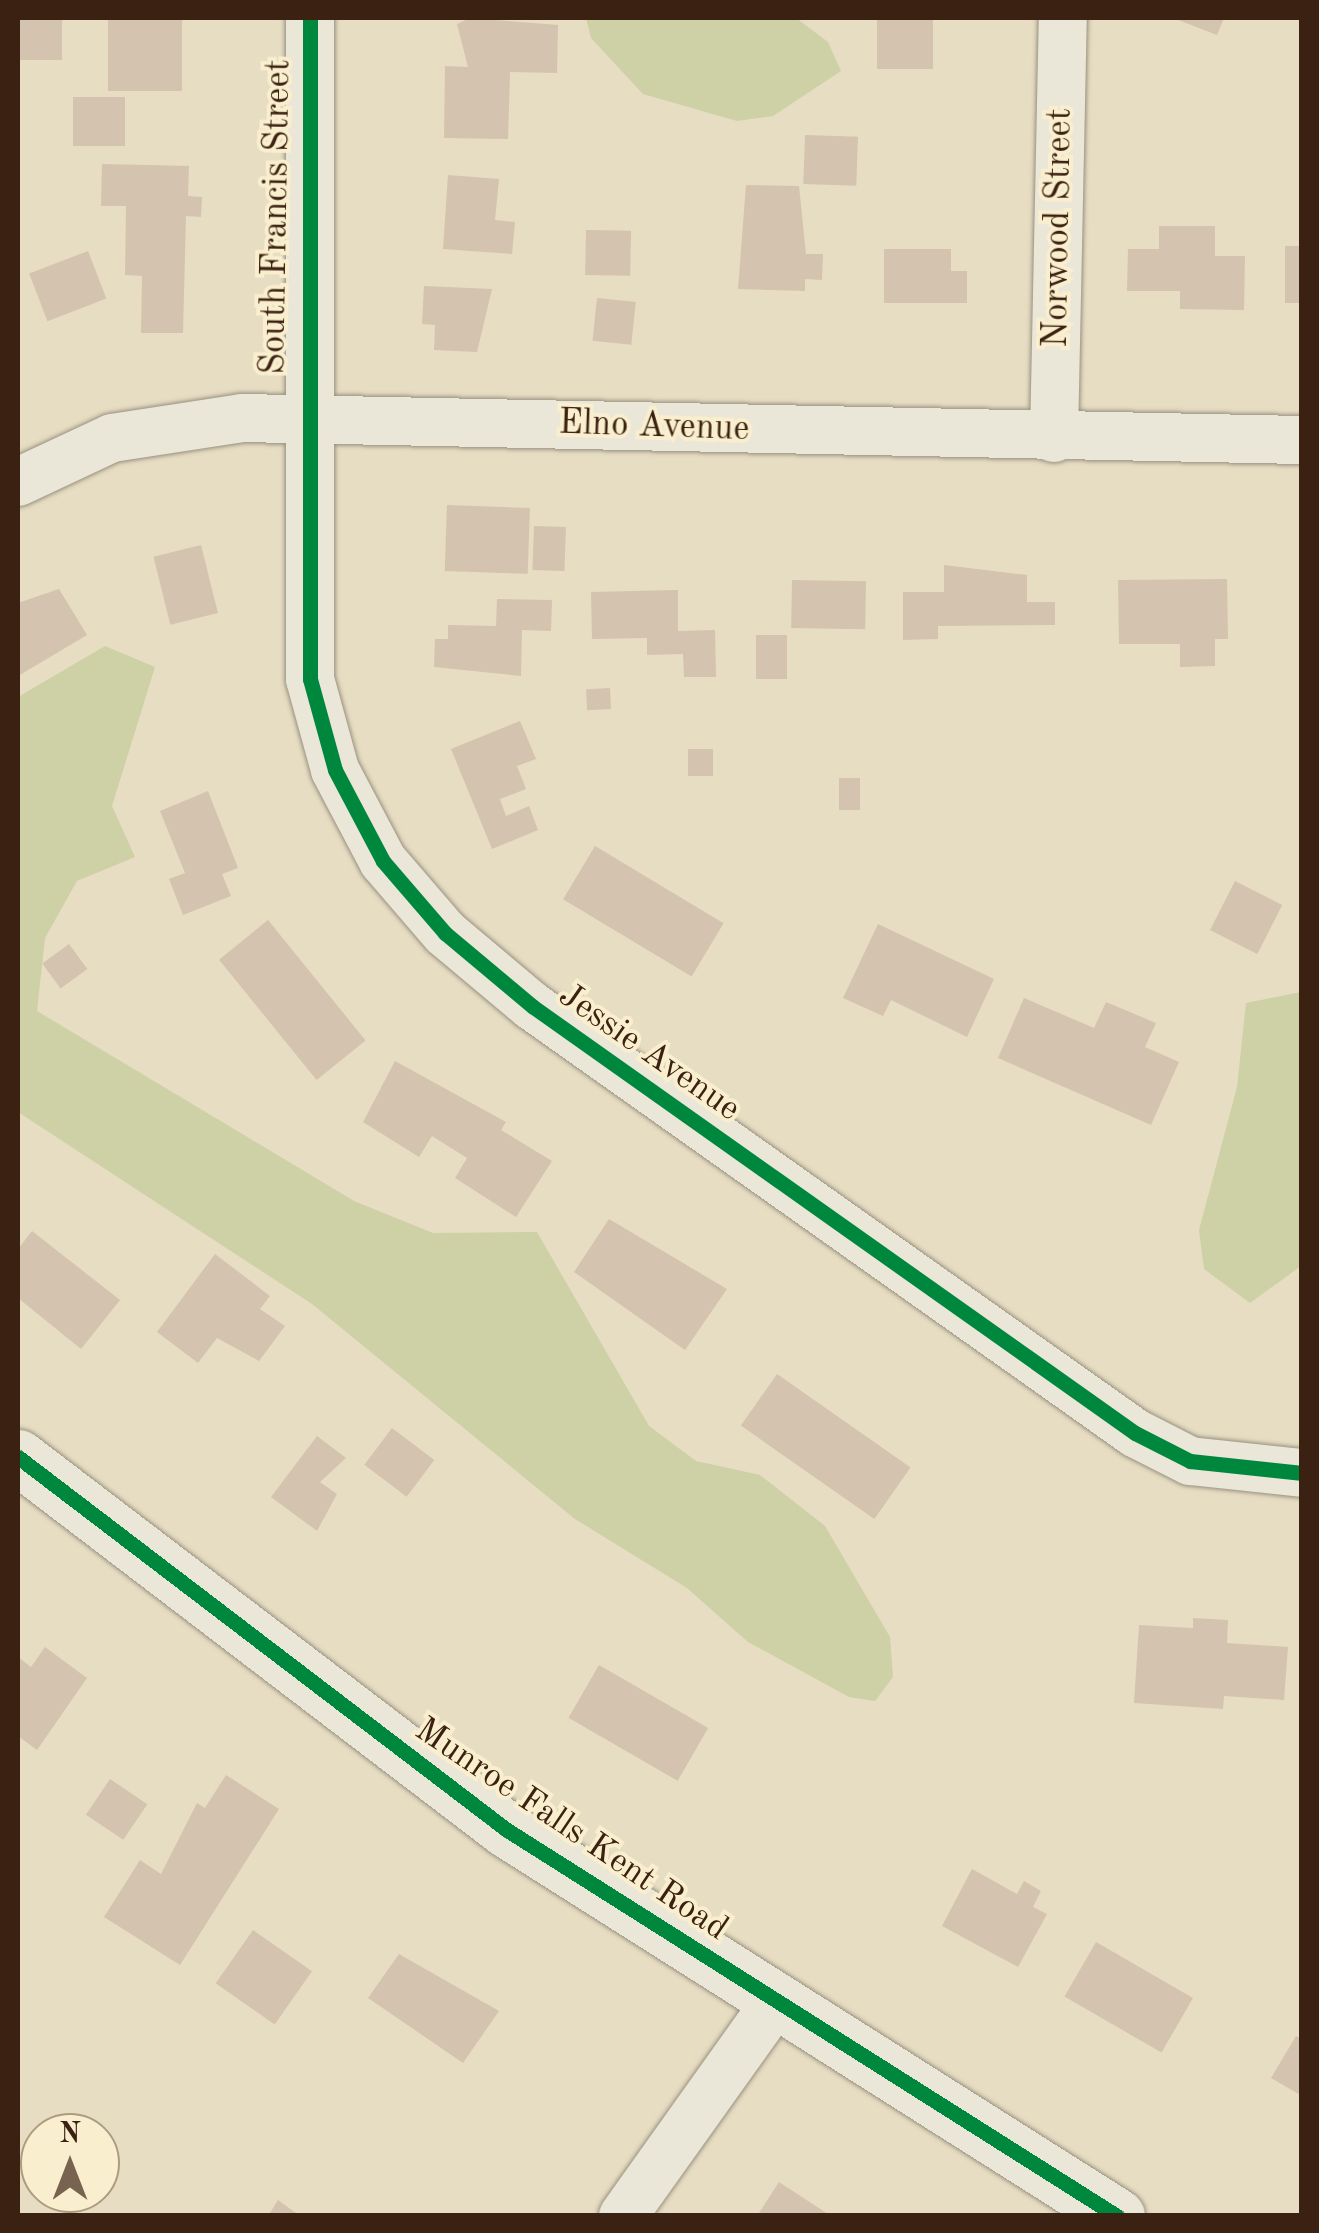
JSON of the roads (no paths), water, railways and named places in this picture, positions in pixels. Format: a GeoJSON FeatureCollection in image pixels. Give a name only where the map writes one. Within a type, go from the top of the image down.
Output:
{"type":"FeatureCollection","features":[{"type":"Feature","properties":{"kind":"street","name":"South Francis Street"},"geometry":{"type":"LineString","coordinates":[[305,417],[310,18]]}},
{"type":"Feature","properties":{"kind":"street","name":"Norwood Street"},"geometry":{"type":"LineString","coordinates":[[1054,438],[1063,18]]}},
{"type":"Feature","properties":{"kind":"street","name":"Elno Avenue"},"geometry":{"type":"LineString","coordinates":[[18,482],[112,438],[305,417],[1054,438],[1302,440]]}},
{"type":"Feature","properties":{"kind":"street","name":"Jessie Avenue"},"geometry":{"type":"LineString","coordinates":[[305,417],[310,679],[336,770],[384,861],[445,934],[532,1006],[1135,1434],[1190,1461],[1302,1473]]}},
{"type":"Feature","properties":{"kind":"street","name":"Munroe Falls Kent Road"},"geometry":{"type":"LineString","coordinates":[[18,1457],[492,1819],[774,2004],[1117,2216]]}},
{"type":"Feature","properties":{"kind":"street"},"geometry":{"type":"LineString","coordinates":[[623,2216],[774,2004]]}}]}
